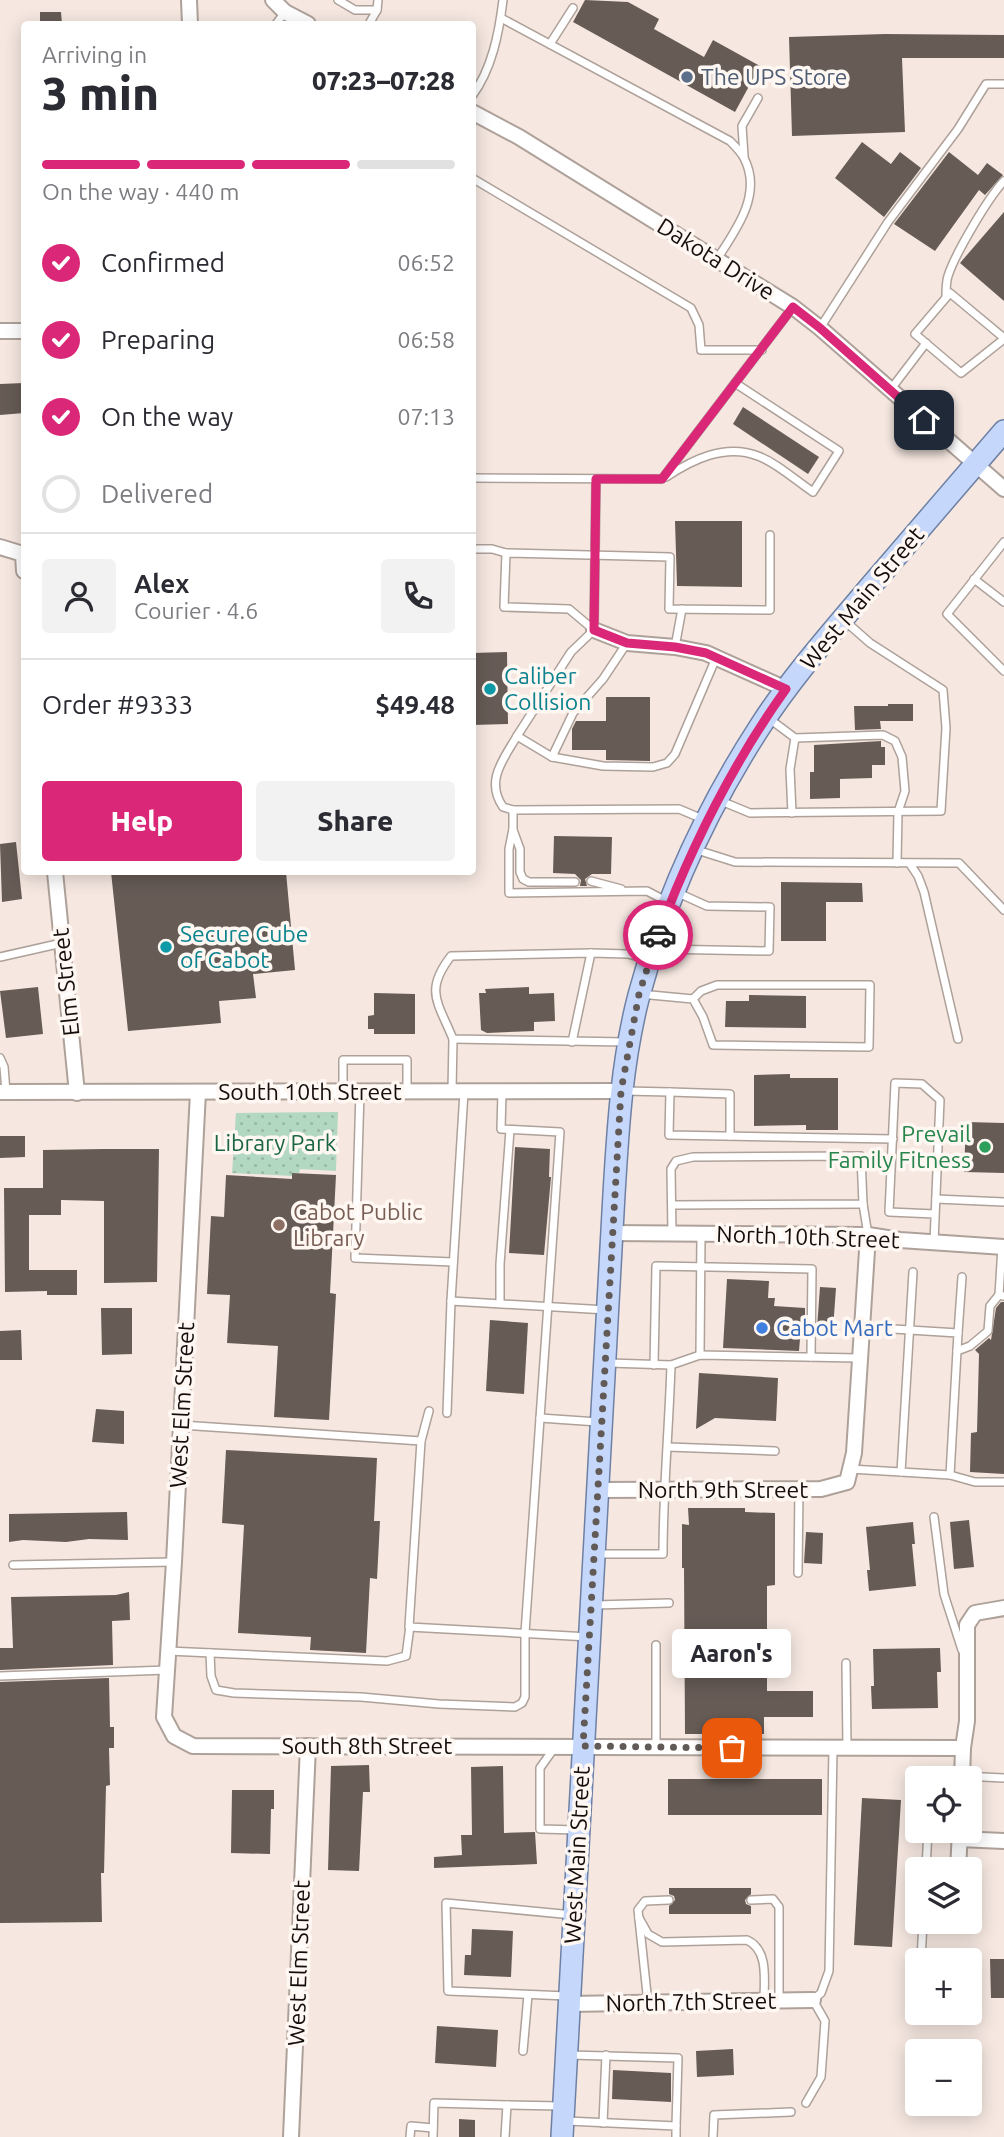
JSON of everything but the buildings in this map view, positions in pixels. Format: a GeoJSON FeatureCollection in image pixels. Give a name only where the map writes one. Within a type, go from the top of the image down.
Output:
{"type":"FeatureCollection","features":[{"type":"Feature","properties":{"kind":"main road","name":"West Main Street"},"geometry":{"type":"LineString","coordinates":[[563,2121],[611,1233],[621,1091],[639,994],[693,848],[717,800],[767,716],[843,620],[1004,431]]}},
{"type":"Feature","properties":{"kind":"street"},"geometry":{"type":"LineString","coordinates":[[189,0],[190,21]]}},
{"type":"Feature","properties":{"kind":"street"},"geometry":{"type":"LineString","coordinates":[[273,0],[281,18]]}},
{"type":"Feature","properties":{"kind":"street","name":"Dakota Drive"},"geometry":{"type":"LineString","coordinates":[[476,114],[531,144],[793,307],[1004,489]]}},
{"type":"Feature","properties":{"kind":"street"},"geometry":{"type":"LineString","coordinates":[[0,331],[21,331]]}},
{"type":"Feature","properties":{"kind":"street"},"geometry":{"type":"LineString","coordinates":[[0,547],[21,553]]}},
{"type":"Feature","properties":{"kind":"street"},"geometry":{"type":"LineString","coordinates":[[594,630],[627,643],[675,647],[716,658],[786,689]]}},
{"type":"Feature","properties":{"kind":"street","name":"Elm Street"},"geometry":{"type":"LineString","coordinates":[[55,875],[77,1093]]}},
{"type":"Feature","properties":{"kind":"street","name":"South 10th Street"},"geometry":{"type":"LineString","coordinates":[[3,1092],[621,1091]]}},
{"type":"Feature","properties":{"kind":"street","name":"West Elm Street"},"geometry":{"type":"LineString","coordinates":[[164,1717],[198,1092]]}},
{"type":"Feature","properties":{"kind":"street","name":"North 10th Street"},"geometry":{"type":"LineString","coordinates":[[611,1233],[868,1235],[1003,1247]]}},
{"type":"Feature","properties":{"kind":"street"},"geometry":{"type":"LineString","coordinates":[[848,1476],[854,1453],[868,1235]]}},
{"type":"Feature","properties":{"kind":"street","name":"North 9th Street"},"geometry":{"type":"LineString","coordinates":[[598,1490],[821,1489],[848,1476]]}},
{"type":"Feature","properties":{"kind":"street"},"geometry":{"type":"LineString","coordinates":[[962,1766],[967,1721],[967,1625],[975,1613],[1004,1608]]}},
{"type":"Feature","properties":{"kind":"street","name":"South 8th Street"},"geometry":{"type":"LineString","coordinates":[[164,1717],[174,1736],[194,1746],[963,1748]]}},
{"type":"Feature","properties":{"kind":"street","name":"West Elm Street"},"geometry":{"type":"LineString","coordinates":[[291,2137],[308,1746]]}},
{"type":"Feature","properties":{"kind":"street"},"geometry":{"type":"LineString","coordinates":[[982,1838],[1004,1841]]}},
{"type":"Feature","properties":{"kind":"street","name":"North 7th Street"},"geometry":{"type":"LineString","coordinates":[[569,2000],[648,2003],[813,2000]]}},
{"type":"Feature","properties":{"kind":"lane"},"geometry":{"type":"LineString","coordinates":[[338,0],[355,10],[377,10]]}},
{"type":"Feature","properties":{"kind":"lane"},"geometry":{"type":"LineString","coordinates":[[371,21],[377,10],[378,0]]}},
{"type":"Feature","properties":{"kind":"lane"},"geometry":{"type":"LineString","coordinates":[[476,91],[494,49],[503,0]]}},
{"type":"Feature","properties":{"kind":"lane"},"geometry":{"type":"LineString","coordinates":[[550,44],[573,8]]}},
{"type":"Feature","properties":{"kind":"lane"},"geometry":{"type":"LineString","coordinates":[[501,18],[730,141],[744,157]]}},
{"type":"Feature","properties":{"kind":"lane"},"geometry":{"type":"LineString","coordinates":[[820,328],[888,222],[958,130],[986,84],[1004,84]]}},
{"type":"Feature","properties":{"kind":"lane"},"geometry":{"type":"LineString","coordinates":[[717,259],[740,224],[750,197],[750,176],[744,157],[742,126],[758,98]]}},
{"type":"Feature","properties":{"kind":"lane"},"geometry":{"type":"LineString","coordinates":[[476,180],[691,308],[699,325],[701,349],[762,350]]}},
{"type":"Feature","properties":{"kind":"lane"},"geometry":{"type":"LineString","coordinates":[[946,298],[947,278],[953,264],[988,201],[1004,181]]}},
{"type":"Feature","properties":{"kind":"lane"},"geometry":{"type":"LineString","coordinates":[[950,293],[1004,339],[961,373],[915,334],[946,298],[950,293]]}},
{"type":"Feature","properties":{"kind":"lane"},"geometry":{"type":"LineString","coordinates":[[662,479],[793,307]]}},
{"type":"Feature","properties":{"kind":"lane"},"geometry":{"type":"LineString","coordinates":[[890,390],[926,343]]}},
{"type":"Feature","properties":{"kind":"lane"},"geometry":{"type":"LineString","coordinates":[[476,478],[662,479],[690,461],[710,454],[742,452],[759,456],[813,492],[839,452],[735,383]]}},
{"type":"Feature","properties":{"kind":"lane"},"geometry":{"type":"LineString","coordinates":[[596,479],[594,630],[571,652],[517,736],[495,776],[497,799],[503,807],[513,810],[679,809],[706,820]]}},
{"type":"Feature","properties":{"kind":"lane"},"geometry":{"type":"LineString","coordinates":[[476,549],[492,549],[506,553],[670,557],[669,609],[769,610],[770,535]]}},
{"type":"Feature","properties":{"kind":"lane"},"geometry":{"type":"LineString","coordinates":[[1004,542],[947,614],[1004,671]]}},
{"type":"Feature","properties":{"kind":"lane"},"geometry":{"type":"LineString","coordinates":[[506,553],[505,607],[569,608],[594,630]]}},
{"type":"Feature","properties":{"kind":"lane"},"geometry":{"type":"LineString","coordinates":[[974,579],[1004,602]]}},
{"type":"Feature","properties":{"kind":"lane"},"geometry":{"type":"LineString","coordinates":[[675,647],[682,609]]}},
{"type":"Feature","properties":{"kind":"lane"},"geometry":{"type":"LineString","coordinates":[[717,800],[750,813],[941,811],[946,728],[943,690],[870,643],[843,620]]}},
{"type":"Feature","properties":{"kind":"lane"},"geometry":{"type":"LineString","coordinates":[[552,757],[573,713],[603,679],[627,643]]}},
{"type":"Feature","properties":{"kind":"lane"},"geometry":{"type":"LineString","coordinates":[[517,736],[552,757],[603,766],[653,767],[667,763],[675,754],[716,658]]}},
{"type":"Feature","properties":{"kind":"lane"},"geometry":{"type":"LineString","coordinates":[[767,716],[795,738],[883,735],[895,741],[902,757],[905,790],[898,811],[897,863]]}},
{"type":"Feature","properties":{"kind":"lane"},"geometry":{"type":"LineString","coordinates":[[792,813],[790,769],[795,738]]}},
{"type":"Feature","properties":{"kind":"lane"},"geometry":{"type":"LineString","coordinates":[[447,1413],[458,1092],[453,1039],[433,993],[439,971],[451,956],[592,953],[652,955],[769,951],[770,907],[707,906],[647,891],[509,893],[509,849],[513,810]]}},
{"type":"Feature","properties":{"kind":"lane"},"geometry":{"type":"LineString","coordinates":[[513,830],[520,849],[520,872],[523,879],[530,882],[575,881]]}},
{"type":"Feature","properties":{"kind":"lane"},"geometry":{"type":"LineString","coordinates":[[693,848],[735,862],[959,863],[1002,906]]}},
{"type":"Feature","properties":{"kind":"lane"},"geometry":{"type":"LineString","coordinates":[[909,863],[924,892],[958,1039]]}},
{"type":"Feature","properties":{"kind":"lane"},"geometry":{"type":"LineString","coordinates":[[592,881],[628,891]]}},
{"type":"Feature","properties":{"kind":"lane"},"geometry":{"type":"LineString","coordinates":[[0,957],[62,943]]}},
{"type":"Feature","properties":{"kind":"lane"},"geometry":{"type":"LineString","coordinates":[[572,1042],[592,953]]}},
{"type":"Feature","properties":{"kind":"lane"},"geometry":{"type":"LineString","coordinates":[[717,985],[870,985],[869,1047],[713,1045],[693,999],[701,991],[717,985]]}},
{"type":"Feature","properties":{"kind":"lane"},"geometry":{"type":"LineString","coordinates":[[639,994],[693,999]]}},
{"type":"Feature","properties":{"kind":"lane"},"geometry":{"type":"LineString","coordinates":[[453,1039],[629,1042]]}},
{"type":"Feature","properties":{"kind":"lane"},"geometry":{"type":"LineString","coordinates":[[0,1056],[4,1067],[3,1092]]}},
{"type":"Feature","properties":{"kind":"lane"},"geometry":{"type":"LineString","coordinates":[[343,1092],[343,1060],[407,1060],[407,1092]]}},
{"type":"Feature","properties":{"kind":"lane"},"geometry":{"type":"LineString","coordinates":[[934,1242],[940,1100],[922,1084],[895,1083],[889,1212],[935,1214]]}},
{"type":"Feature","properties":{"kind":"lane"},"geometry":{"type":"LineString","coordinates":[[621,1091],[730,1094],[730,1136]]}},
{"type":"Feature","properties":{"kind":"lane"},"geometry":{"type":"LineString","coordinates":[[210,1653],[211,1676],[216,1690],[234,1693],[361,1697],[515,1707],[522,1703],[525,1697],[525,1633],[560,1132],[501,1129],[502,1092]]}},
{"type":"Feature","properties":{"kind":"lane"},"geometry":{"type":"LineString","coordinates":[[670,1092],[669,1135],[892,1139]]}},
{"type":"Feature","properties":{"kind":"lane"},"geometry":{"type":"LineString","coordinates":[[360,1093],[355,1258],[453,1262]]}},
{"type":"Feature","properties":{"kind":"lane"},"geometry":{"type":"LineString","coordinates":[[500,1303],[500,1264],[510,1130]]}},
{"type":"Feature","properties":{"kind":"lane"},"geometry":{"type":"LineString","coordinates":[[672,1234],[671,1169],[676,1161],[693,1157],[861,1156],[863,1205],[868,1235]]}},
{"type":"Feature","properties":{"kind":"lane"},"geometry":{"type":"LineString","coordinates":[[936,1199],[1004,1202]]}},
{"type":"Feature","properties":{"kind":"lane"},"geometry":{"type":"LineString","coordinates":[[673,1205],[863,1205]]}},
{"type":"Feature","properties":{"kind":"lane"},"geometry":{"type":"LineString","coordinates":[[700,1355],[701,1234]]}},
{"type":"Feature","properties":{"kind":"lane"},"geometry":{"type":"LineString","coordinates":[[957,1351],[970,1346],[988,1331],[990,1306],[1002,1296],[1003,1247]]}},
{"type":"Feature","properties":{"kind":"lane"},"geometry":{"type":"LineString","coordinates":[[654,1365],[656,1266],[812,1269],[811,1357]]}},
{"type":"Feature","properties":{"kind":"lane"},"geometry":{"type":"LineString","coordinates":[[901,1472],[913,1272]]}},
{"type":"Feature","properties":{"kind":"lane"},"geometry":{"type":"LineString","coordinates":[[950,1475],[962,1277]]}},
{"type":"Feature","properties":{"kind":"lane"},"geometry":{"type":"LineString","coordinates":[[451,1301],[607,1310]]}},
{"type":"Feature","properties":{"kind":"lane"},"geometry":{"type":"LineString","coordinates":[[860,1327],[958,1333]]}},
{"type":"Feature","properties":{"kind":"lane"},"geometry":{"type":"LineString","coordinates":[[605,1363],[671,1365],[700,1355],[859,1358]]}},
{"type":"Feature","properties":{"kind":"lane"},"geometry":{"type":"LineString","coordinates":[[594,1554],[663,1554],[663,1490],[668,1447],[671,1365]]}},
{"type":"Feature","properties":{"kind":"lane"},"geometry":{"type":"LineString","coordinates":[[169,1651],[387,1661],[406,1656],[421,1441],[429,1411]]}},
{"type":"Feature","properties":{"kind":"lane"},"geometry":{"type":"LineString","coordinates":[[540,1418],[602,1423]]}},
{"type":"Feature","properties":{"kind":"lane"},"geometry":{"type":"LineString","coordinates":[[181,1425],[421,1441]]}},
{"type":"Feature","properties":{"kind":"lane"},"geometry":{"type":"LineString","coordinates":[[668,1447],[775,1451]]}},
{"type":"Feature","properties":{"kind":"lane"},"geometry":{"type":"LineString","coordinates":[[848,1476],[901,1472],[950,1475],[975,1482],[1004,1482]]}},
{"type":"Feature","properties":{"kind":"lane"},"geometry":{"type":"LineString","coordinates":[[798,1573],[799,1489]]}},
{"type":"Feature","properties":{"kind":"lane"},"geometry":{"type":"LineString","coordinates":[[934,1517],[944,1594],[967,1664]]}},
{"type":"Feature","properties":{"kind":"lane"},"geometry":{"type":"LineString","coordinates":[[13,1565],[174,1562]]}},
{"type":"Feature","properties":{"kind":"lane"},"geometry":{"type":"LineString","coordinates":[[591,1605],[669,1603]]}},
{"type":"Feature","properties":{"kind":"lane"},"geometry":{"type":"LineString","coordinates":[[410,1626],[589,1637]]}},
{"type":"Feature","properties":{"kind":"lane"},"geometry":{"type":"LineString","coordinates":[[656,1645],[656,1747]]}},
{"type":"Feature","properties":{"kind":"lane"},"geometry":{"type":"LineString","coordinates":[[806,2104],[821,2077],[825,2021],[813,2000],[821,1993],[829,1971],[846,1663]]}},
{"type":"Feature","properties":{"kind":"lane"},"geometry":{"type":"LineString","coordinates":[[0,1676],[167,1670]]}},
{"type":"Feature","properties":{"kind":"lane"},"geometry":{"type":"LineString","coordinates":[[555,1746],[540,1768],[540,1829],[579,1830]]}},
{"type":"Feature","properties":{"kind":"lane"},"geometry":{"type":"LineString","coordinates":[[982,1777],[1004,1778]]}},
{"type":"Feature","properties":{"kind":"lane"},"geometry":{"type":"LineString","coordinates":[[751,1900],[773,1899],[779,1908],[771,2001]]}},
{"type":"Feature","properties":{"kind":"lane"},"geometry":{"type":"LineString","coordinates":[[648,2003],[638,1910],[645,1901],[669,1900]]}},
{"type":"Feature","properties":{"kind":"lane"},"geometry":{"type":"LineString","coordinates":[[569,2000],[448,1991],[446,1903],[573,1915]]}},
{"type":"Feature","properties":{"kind":"lane"},"geometry":{"type":"LineString","coordinates":[[639,1918],[648,1934],[662,1942],[747,1940],[755,1944],[760,1950],[771,2001]]}},
{"type":"Feature","properties":{"kind":"lane"},"geometry":{"type":"LineString","coordinates":[[523,2051],[528,1995]]}},
{"type":"Feature","properties":{"kind":"lane"},"geometry":{"type":"LineString","coordinates":[[566,2054],[678,2057],[676,2137]]}},
{"type":"Feature","properties":{"kind":"lane"},"geometry":{"type":"LineString","coordinates":[[603,2123],[606,2055]]}},
{"type":"Feature","properties":{"kind":"lane"},"geometry":{"type":"LineString","coordinates":[[433,2137],[434,2103],[507,2105],[563,2121],[676,2126]]}},
{"type":"Feature","properties":{"kind":"lane"},"geometry":{"type":"LineString","coordinates":[[505,2137],[507,2105]]}},
{"type":"Feature","properties":{"kind":"lane"},"geometry":{"type":"LineString","coordinates":[[713,2137],[714,2115],[791,2112]]}},
{"type":"Feature","properties":{"kind":"lane"},"geometry":{"type":"LineString","coordinates":[[410,2137],[411,2126],[433,2127]]}},
{"type":"Feature","properties":{"kind":"green space","name":"Library Park"},"geometry":{"type":"Polygon","coordinates":[[[338,1112],[336,1171],[300,1169],[299,1173],[293,1173],[292,1176],[232,1173],[236,1113],[338,1112]]]}},
{"type":"Feature","properties":{"kind":"way so far"},"geometry":{"type":"LineString","coordinates":[[658,935],[639,994],[621,1091],[583,1746],[732,1748]]}},
{"type":"Feature","properties":{"kind":"place","name":"The UPS Store"},"geometry":{"type":"Point","coordinates":[687,77]}},
{"type":"Feature","properties":{"kind":"place","name":"Caliber Collision"},"geometry":{"type":"Point","coordinates":[490,689]}},
{"type":"Feature","properties":{"kind":"place","name":"Secure Cube of Cabot"},"geometry":{"type":"Point","coordinates":[166,947]}},
{"type":"Feature","properties":{"kind":"place","name":"Prevail Family Fitness"},"geometry":{"type":"Point","coordinates":[985,1147]}},
{"type":"Feature","properties":{"kind":"place","name":"Cabot Public Library"},"geometry":{"type":"Point","coordinates":[279,1225]}},
{"type":"Feature","properties":{"kind":"place","name":"Cabot Mart"},"geometry":{"type":"Point","coordinates":[762,1328]}},
{"type":"Feature","properties":{"kind":"place","name":"Aaron's"},"geometry":{"type":"Point","coordinates":[732,1748]}},
{"type":"Feature","properties":{"kind":"route"},"geometry":{"type":"LineString","coordinates":[[658,935],[693,848],[717,800],[761,724],[786,689],[706,653],[627,643],[594,630],[596,479],[662,479],[793,307],[924,420]]}}]}
